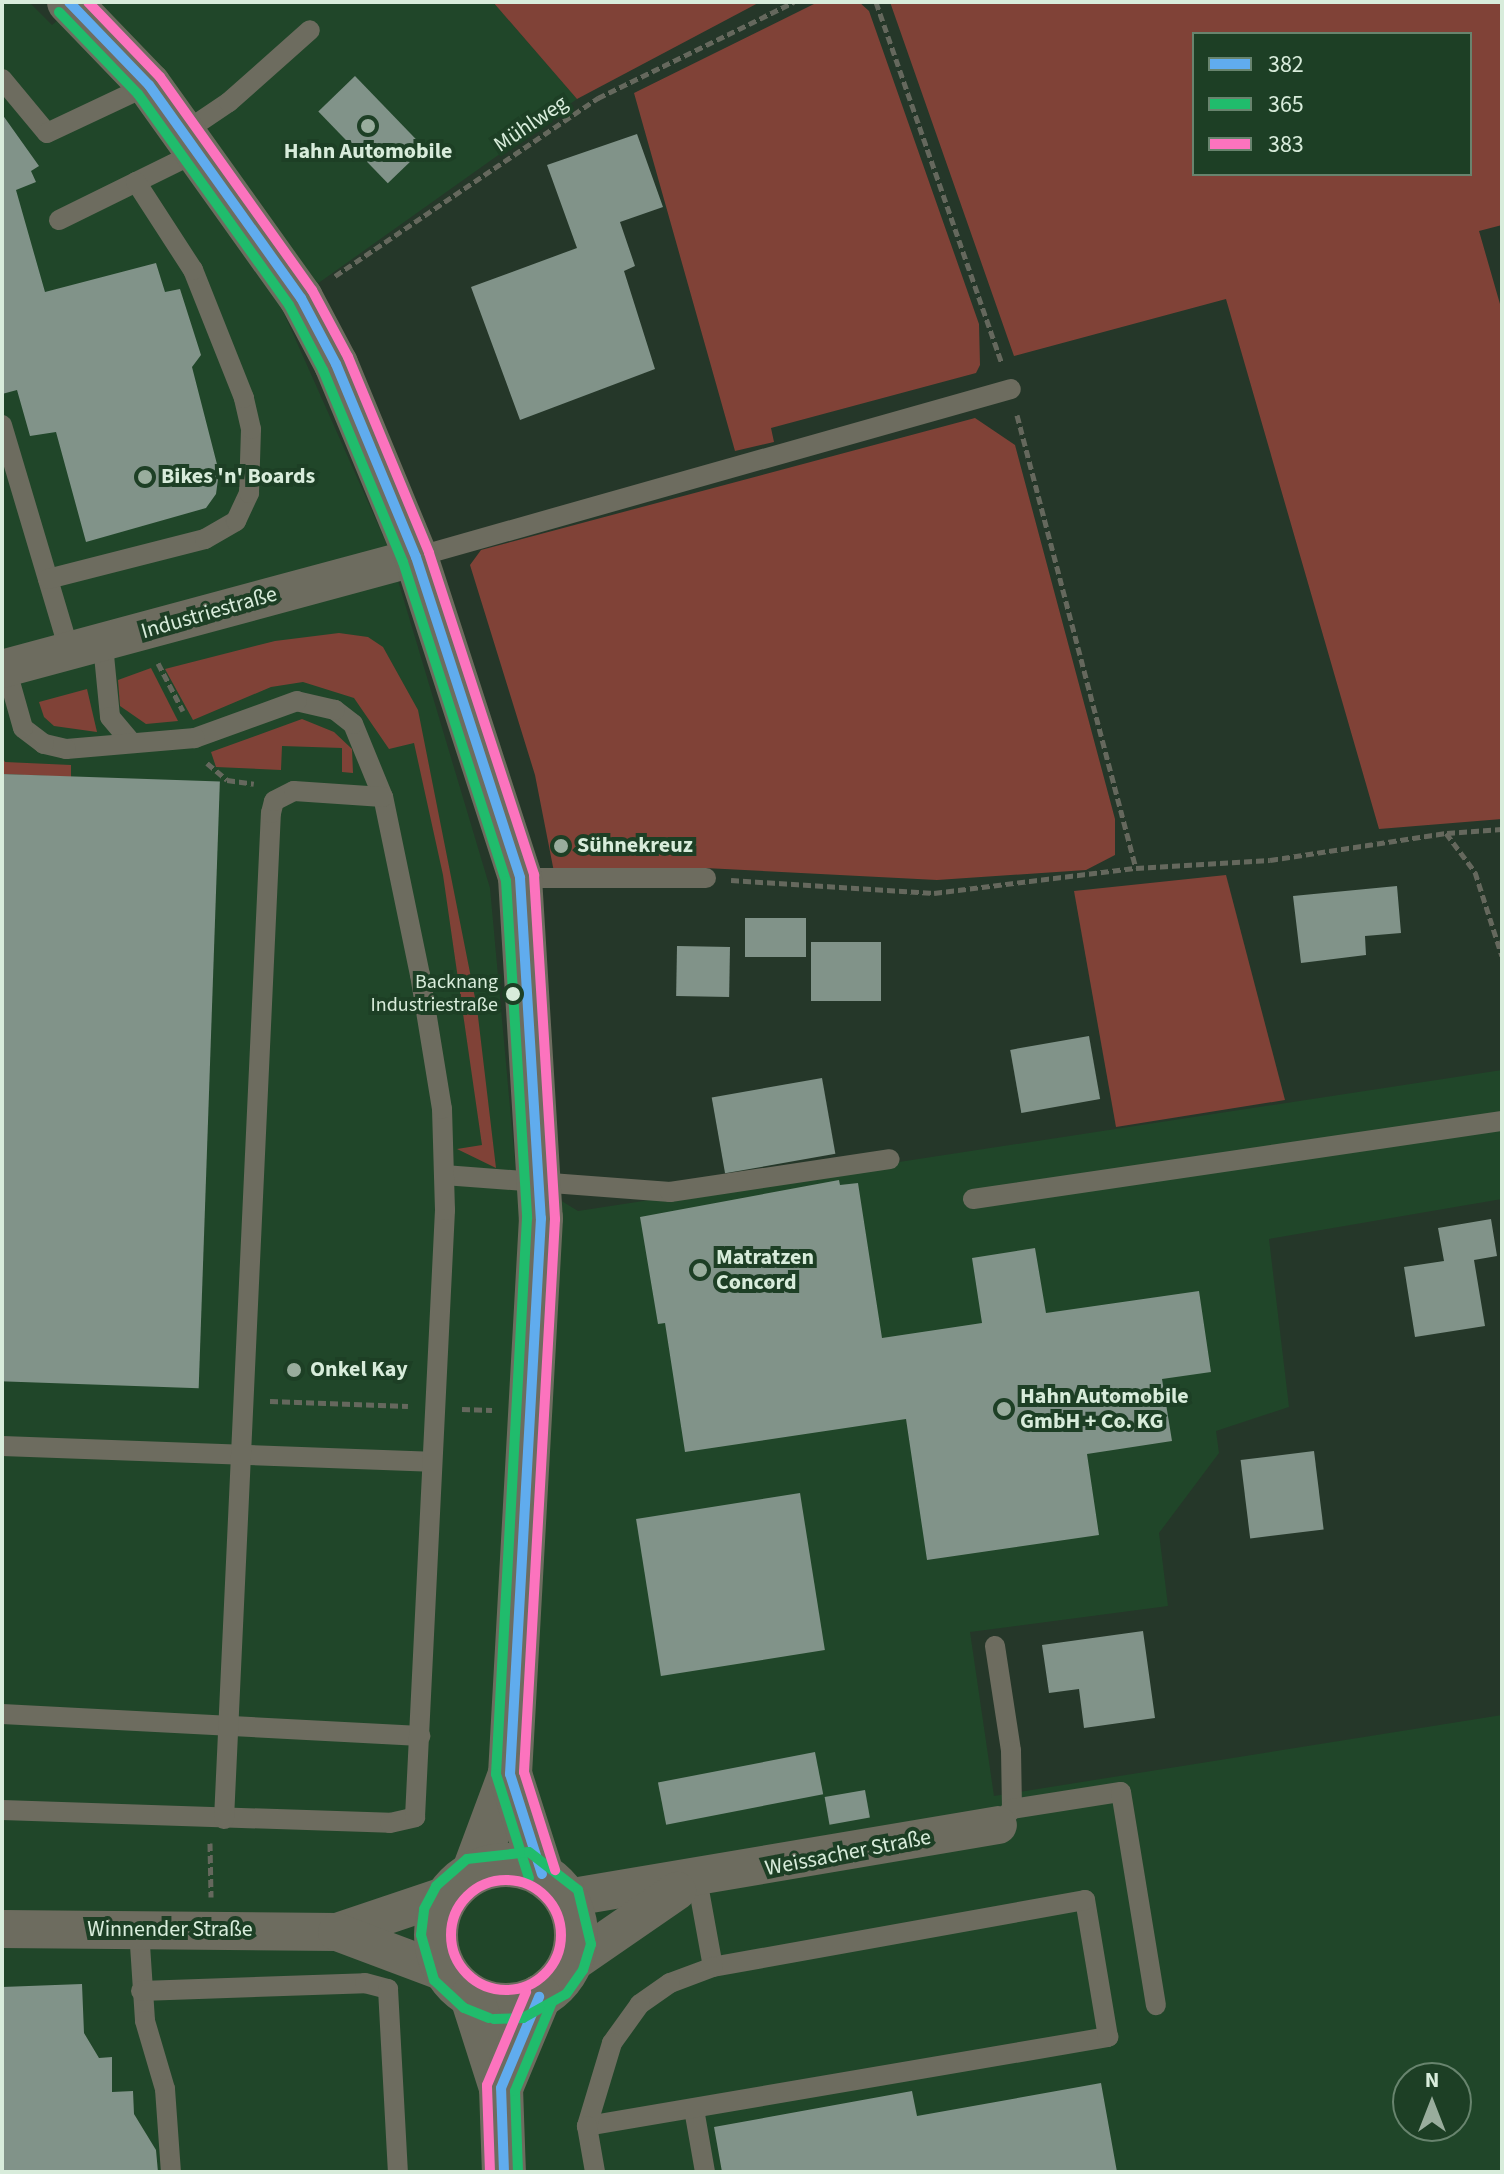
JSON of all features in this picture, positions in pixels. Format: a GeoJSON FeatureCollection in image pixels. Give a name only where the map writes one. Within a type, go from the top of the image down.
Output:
{"type":"FeatureCollection","features":[{"type":"Feature","properties":{"kind":"street","name":"Weissacher Straße"},"geometry":{"type":"LineString","coordinates":[[69,2],[149,85],[301,298],[336,364],[416,557],[520,878],[539,1181],[510,1774],[435,1933],[501,2088],[504,2172]]}},
{"type":"Feature","properties":{"kind":"street","name":"Industriestraße"},"geometry":{"type":"LineString","coordinates":[[4,669],[416,557]]}},
{"type":"Feature","properties":{"kind":"street","name":"Weissacher Straße"},"geometry":{"type":"LineString","coordinates":[[510,1774],[554,1886],[575,1919],[571,1964]]}},
{"type":"Feature","properties":{"kind":"street","name":"Weissacher Straße"},"geometry":{"type":"LineString","coordinates":[[461,1883],[508,1864],[554,1886],[697,1879],[1005,1817]]}},
{"type":"Feature","properties":{"kind":"street","name":"Weissacher Straße"},"geometry":{"type":"LineString","coordinates":[[501,2088],[539,1997],[571,1964],[697,1879]]}},
{"type":"Feature","properties":{"kind":"street","name":"Winnender Straße"},"geometry":{"type":"LineString","coordinates":[[2,1929],[337,1932],[461,1883]]}},
{"type":"Feature","properties":{"kind":"street","name":"Winnender Straße"},"geometry":{"type":"LineString","coordinates":[[337,1932],[459,1985]]}},
{"type":"Feature","properties":{"kind":"street"},"geometry":{"type":"LineString","coordinates":[[459,1985],[494,2005],[539,1997]]}},
{"type":"Feature","properties":{"kind":"lane"},"geometry":{"type":"LineString","coordinates":[[59,220],[136,182],[190,142],[229,102],[310,30]]}},
{"type":"Feature","properties":{"kind":"lane"},"geometry":{"type":"LineString","coordinates":[[2,79],[47,133],[149,85]]}},
{"type":"Feature","properties":{"kind":"lane"},"geometry":{"type":"LineString","coordinates":[[48,579],[205,539],[236,521],[249,493],[251,429],[244,398],[193,270],[136,182]]}},
{"type":"Feature","properties":{"kind":"lane"},"geometry":{"type":"LineString","coordinates":[[416,557],[1011,389]]}},
{"type":"Feature","properties":{"kind":"lane"},"geometry":{"type":"LineString","coordinates":[[2,425],[48,579],[86,649],[110,717],[132,743]]}},
{"type":"Feature","properties":{"kind":"lane"},"geometry":{"type":"LineString","coordinates":[[2,1810],[405,1823],[415,1817],[444,1175],[442,1109],[420,975],[383,797],[353,724],[315,703],[271,708],[195,738],[132,743],[93,751],[44,744],[23,728],[4,669]]}},
{"type":"Feature","properties":{"kind":"lane"},"geometry":{"type":"LineString","coordinates":[[224,1819],[232,1726],[271,813],[274,801],[294,791],[383,797]]}},
{"type":"Feature","properties":{"kind":"lane"},"geometry":{"type":"LineString","coordinates":[[520,878],[706,878]]}},
{"type":"Feature","properties":{"kind":"lane"},"geometry":{"type":"LineString","coordinates":[[973,1199],[1502,1121]]}},
{"type":"Feature","properties":{"kind":"lane"},"geometry":{"type":"LineString","coordinates":[[444,1175],[670,1192],[890,1159]]}},
{"type":"Feature","properties":{"kind":"lane"},"geometry":{"type":"LineString","coordinates":[[2,1446],[431,1462]]}},
{"type":"Feature","properties":{"kind":"lane"},"geometry":{"type":"LineString","coordinates":[[995,1646],[1011,1751],[1005,1817],[1121,1792],[1156,2005]]}},
{"type":"Feature","properties":{"kind":"lane"},"geometry":{"type":"LineString","coordinates":[[2,1714],[420,1736]]}},
{"type":"Feature","properties":{"kind":"lane"},"geometry":{"type":"LineString","coordinates":[[697,1879],[713,1967]]}},
{"type":"Feature","properties":{"kind":"lane"},"geometry":{"type":"LineString","coordinates":[[587,2126],[1108,2037],[1085,1900],[713,1967],[670,1983],[640,2004],[612,2043],[587,2126],[595,2172]]}},
{"type":"Feature","properties":{"kind":"lane"},"geometry":{"type":"LineString","coordinates":[[139,1930],[141,1991],[165,2089],[171,2172]]}},
{"type":"Feature","properties":{"kind":"lane"},"geometry":{"type":"LineString","coordinates":[[141,1991],[365,1983],[388,1989],[398,2172]]}},
{"type":"Feature","properties":{"kind":"lane"},"geometry":{"type":"LineString","coordinates":[[694,2109],[705,2172]]}},
{"type":"Feature","properties":{"kind":"path","name":"Mühlweg"},"geometry":{"type":"LineString","coordinates":[[301,298],[598,98],[794,2]]}},
{"type":"Feature","properties":{"kind":"path"},"geometry":{"type":"LineString","coordinates":[[876,2],[941,174],[1011,389],[1136,868]]}},
{"type":"Feature","properties":{"kind":"path"},"geometry":{"type":"LineString","coordinates":[[706,878],[934,893],[1136,868],[1270,860],[1446,833],[1502,829]]}},
{"type":"Feature","properties":{"kind":"path"},"geometry":{"type":"LineString","coordinates":[[1446,833],[1475,872],[1502,956]]}},
{"type":"Feature","properties":{"kind":"path"},"geometry":{"type":"LineString","coordinates":[[246,1400],[529,1412]]}},
{"type":"Feature","properties":{"kind":"path"},"geometry":{"type":"LineString","coordinates":[[210,1838],[210,1863]]}},
{"type":"Feature","properties":{"kind":"shaded area"},"geometry":{"type":"Polygon","coordinates":[[[2,2],[29,2],[52,25],[79,2],[493,2],[577,99],[282,309],[388,547],[490,888],[516,1173],[578,1211],[1502,1070],[1502,1199],[1269,1239],[1289,1407],[1216,1431],[1219,1453],[1159,1533],[1168,1606],[970,1632],[994,1796],[1502,1715],[1502,2172],[2,2172],[2,2]]]}},
{"type":"Feature","properties":{"kind":"shaded area"},"geometry":{"type":"Polygon","coordinates":[[[493,2],[760,2],[577,99],[493,2]]]}},
{"type":"Feature","properties":{"kind":"shaded area"},"geometry":{"type":"Polygon","coordinates":[[[818,2],[859,2],[869,11],[979,324],[980,365],[976,373],[771,428],[774,442],[735,451],[634,93],[818,2]]]}},
{"type":"Feature","properties":{"kind":"shaded area"},"geometry":{"type":"Polygon","coordinates":[[[890,2],[1502,2],[1502,225],[1479,231],[1502,311],[1502,819],[1379,829],[1226,299],[1014,356],[890,2]]]}},
{"type":"Feature","properties":{"kind":"shaded area"},"geometry":{"type":"Polygon","coordinates":[[[975,418],[1015,445],[1115,819],[1115,855],[1086,870],[937,880],[705,868],[554,872],[535,775],[470,565],[481,550],[975,418]]]}},
{"type":"Feature","properties":{"kind":"shaded area"},"geometry":{"type":"Polygon","coordinates":[[[339,633],[368,637],[383,647],[418,710],[477,1008],[496,1168],[457,1149],[482,1145],[443,875],[414,743],[389,749],[354,698],[303,682],[271,687],[193,720],[165,669],[275,641],[339,633]]]}},
{"type":"Feature","properties":{"kind":"shaded area"},"geometry":{"type":"Polygon","coordinates":[[[151,668],[178,721],[146,724],[120,706],[118,680],[151,668]]]}},
{"type":"Feature","properties":{"kind":"shaded area"},"geometry":{"type":"Polygon","coordinates":[[[87,689],[97,732],[54,726],[44,717],[39,702],[87,689]]]}},
{"type":"Feature","properties":{"kind":"shaded area"},"geometry":{"type":"Polygon","coordinates":[[[302,719],[334,732],[352,749],[353,773],[342,772],[342,748],[282,746],[281,770],[216,767],[211,752],[302,719]]]}},
{"type":"Feature","properties":{"kind":"shaded area"},"geometry":{"type":"Polygon","coordinates":[[[2,756],[5,762],[71,765],[71,777],[2,774],[2,756]]]}},
{"type":"Feature","properties":{"kind":"shaded area"},"geometry":{"type":"Polygon","coordinates":[[[1226,875],[1285,1100],[1116,1127],[1074,891],[1226,875]]]}},
{"type":"Feature","properties":{"kind":"building"},"geometry":{"type":"Polygon","coordinates":[[[355,76],[424,148],[388,183],[318,111],[355,76]]]}},
{"type":"Feature","properties":{"kind":"building"},"geometry":{"type":"Polygon","coordinates":[[[2,114],[39,166],[31,171],[36,182],[16,190],[45,292],[156,263],[165,292],[180,289],[201,355],[192,367],[219,472],[216,494],[206,508],[86,542],[56,432],[30,436],[17,390],[2,394],[2,114]]]}},
{"type":"Feature","properties":{"kind":"building"},"geometry":{"type":"Polygon","coordinates":[[[637,134],[663,207],[620,222],[635,266],[624,271],[655,369],[520,420],[471,287],[577,248],[547,165],[637,134]]]}},
{"type":"Feature","properties":{"kind":"building"},"geometry":{"type":"Polygon","coordinates":[[[2,774],[220,782],[199,1388],[2,1381],[2,774]]]}},
{"type":"Feature","properties":{"kind":"building"},"geometry":{"type":"Polygon","coordinates":[[[1397,886],[1401,933],[1365,936],[1366,955],[1301,963],[1293,896],[1397,886]]]}},
{"type":"Feature","properties":{"kind":"building"},"geometry":{"type":"Polygon","coordinates":[[[745,918],[806,918],[806,957],[745,957],[745,918]]]}},
{"type":"Feature","properties":{"kind":"building"},"geometry":{"type":"Polygon","coordinates":[[[811,942],[881,942],[881,1001],[811,1001],[811,942]]]}},
{"type":"Feature","properties":{"kind":"building"},"geometry":{"type":"Polygon","coordinates":[[[677,946],[730,947],[729,997],[676,996],[677,946]]]}},
{"type":"Feature","properties":{"kind":"building"},"geometry":{"type":"Polygon","coordinates":[[[1089,1036],[1100,1099],[1021,1113],[1010,1050],[1089,1036]]]}},
{"type":"Feature","properties":{"kind":"building"},"geometry":{"type":"Polygon","coordinates":[[[822,1078],[835,1154],[725,1173],[712,1097],[822,1078]]]}},
{"type":"Feature","properties":{"kind":"building"},"geometry":{"type":"Polygon","coordinates":[[[839,1180],[840,1185],[858,1183],[882,1338],[982,1323],[972,1258],[1035,1248],[1046,1313],[1199,1291],[1211,1372],[1162,1379],[1172,1441],[1087,1454],[1099,1535],[927,1560],[906,1419],[685,1452],[665,1323],[658,1324],[640,1217],[839,1180]]]}},
{"type":"Feature","properties":{"kind":"building"},"geometry":{"type":"Polygon","coordinates":[[[1491,1219],[1497,1256],[1474,1260],[1485,1326],[1415,1337],[1404,1267],[1444,1261],[1438,1228],[1491,1219]]]}},
{"type":"Feature","properties":{"kind":"building"},"geometry":{"type":"Polygon","coordinates":[[[1314,1451],[1324,1529],[1250,1538],[1241,1460],[1314,1451]]]}},
{"type":"Feature","properties":{"kind":"building"},"geometry":{"type":"Polygon","coordinates":[[[800,1493],[825,1650],[661,1676],[636,1519],[800,1493]]]}},
{"type":"Feature","properties":{"kind":"building"},"geometry":{"type":"Polygon","coordinates":[[[1143,1631],[1155,1718],[1084,1728],[1079,1689],[1049,1693],[1042,1645],[1143,1631]]]}},
{"type":"Feature","properties":{"kind":"building"},"geometry":{"type":"Polygon","coordinates":[[[815,1752],[823,1794],[666,1825],[658,1783],[815,1752]]]}},
{"type":"Feature","properties":{"kind":"building"},"geometry":{"type":"Polygon","coordinates":[[[865,1790],[870,1818],[829,1825],[825,1797],[865,1790]]]}},
{"type":"Feature","properties":{"kind":"building"},"geometry":{"type":"Polygon","coordinates":[[[82,1984],[84,2033],[99,2058],[112,2057],[112,2092],[133,2091],[134,2114],[156,2150],[158,2172],[2,2172],[2,1987],[82,1984]]]}},
{"type":"Feature","properties":{"kind":"building"},"geometry":{"type":"Polygon","coordinates":[[[1101,2083],[1117,2172],[722,2172],[714,2127],[912,2091],[917,2116],[1101,2083]]]}},
{"type":"Feature","properties":{"kind":"transit line","name":"382"},"geometry":{"type":"LineString","coordinates":[[69,2],[149,85],[301,298],[336,364],[416,557],[520,878],[541,1218],[510,1774],[542,1874]]}},
{"type":"Feature","properties":{"kind":"transit line","name":"383"},"geometry":{"type":"LineString","coordinates":[[88,2],[160,77],[312,290],[348,357],[429,553],[534,875],[555,1219],[524,1772],[555,1870]]}},
{"type":"Feature","properties":{"kind":"transit line","name":"365"},"geometry":{"type":"LineString","coordinates":[[59,12],[138,94],[289,305],[323,370],[403,562],[506,881],[527,1218],[496,1774],[529,1878]]}},
{"type":"Feature","properties":{"kind":"transit line","name":"365"},"geometry":{"type":"LineString","coordinates":[[489,2018],[464,2008],[434,1980],[421,1935],[424,1909],[436,1886],[467,1859],[529,1852],[578,1890],[591,1944],[583,1970],[566,1994],[523,2018],[494,2019]]}},
{"type":"Feature","properties":{"kind":"transit line","name":"383"},"geometry":{"type":"LineString","coordinates":[[506,1880],[527,1885],[545,1896],[556,1914],[561,1935],[556,1956],[545,1974],[527,1985],[506,1990],[485,1985],[467,1974],[456,1956],[451,1935],[456,1914],[467,1896],[485,1885],[506,1880]]}},
{"type":"Feature","properties":{"kind":"transit line","name":"383"},"geometry":{"type":"LineString","coordinates":[[490,2172],[487,2085],[526,1992]]}},
{"type":"Feature","properties":{"kind":"transit line","name":"382"},"geometry":{"type":"LineString","coordinates":[[504,2172],[501,2088],[539,1997]]}},
{"type":"Feature","properties":{"kind":"transit line","name":"365"},"geometry":{"type":"LineString","coordinates":[[518,2172],[515,2091],[552,2002]]}},
{"type":"Feature","properties":{"kind":"place","name":"Hahn Automobile"},"geometry":{"type":"Point","coordinates":[368,126]}},
{"type":"Feature","properties":{"kind":"place","name":"Bikes 'n' Boards"},"geometry":{"type":"Point","coordinates":[145,477]}},
{"type":"Feature","properties":{"kind":"place","name":"Sühnekreuz"},"geometry":{"type":"Point","coordinates":[561,846]}},
{"type":"Feature","properties":{"kind":"place","name":"Backnang Industriestraße"},"geometry":{"type":"Point","coordinates":[513,994]}},
{"type":"Feature","properties":{"kind":"place","name":"Matratzen Concord"},"geometry":{"type":"Point","coordinates":[700,1270]}},
{"type":"Feature","properties":{"kind":"place","name":"Onkel Kay"},"geometry":{"type":"Point","coordinates":[294,1370]}},
{"type":"Feature","properties":{"kind":"place","name":"Hahn Automobile GmbH + Co. KG"},"geometry":{"type":"Point","coordinates":[1004,1409]}}]}
